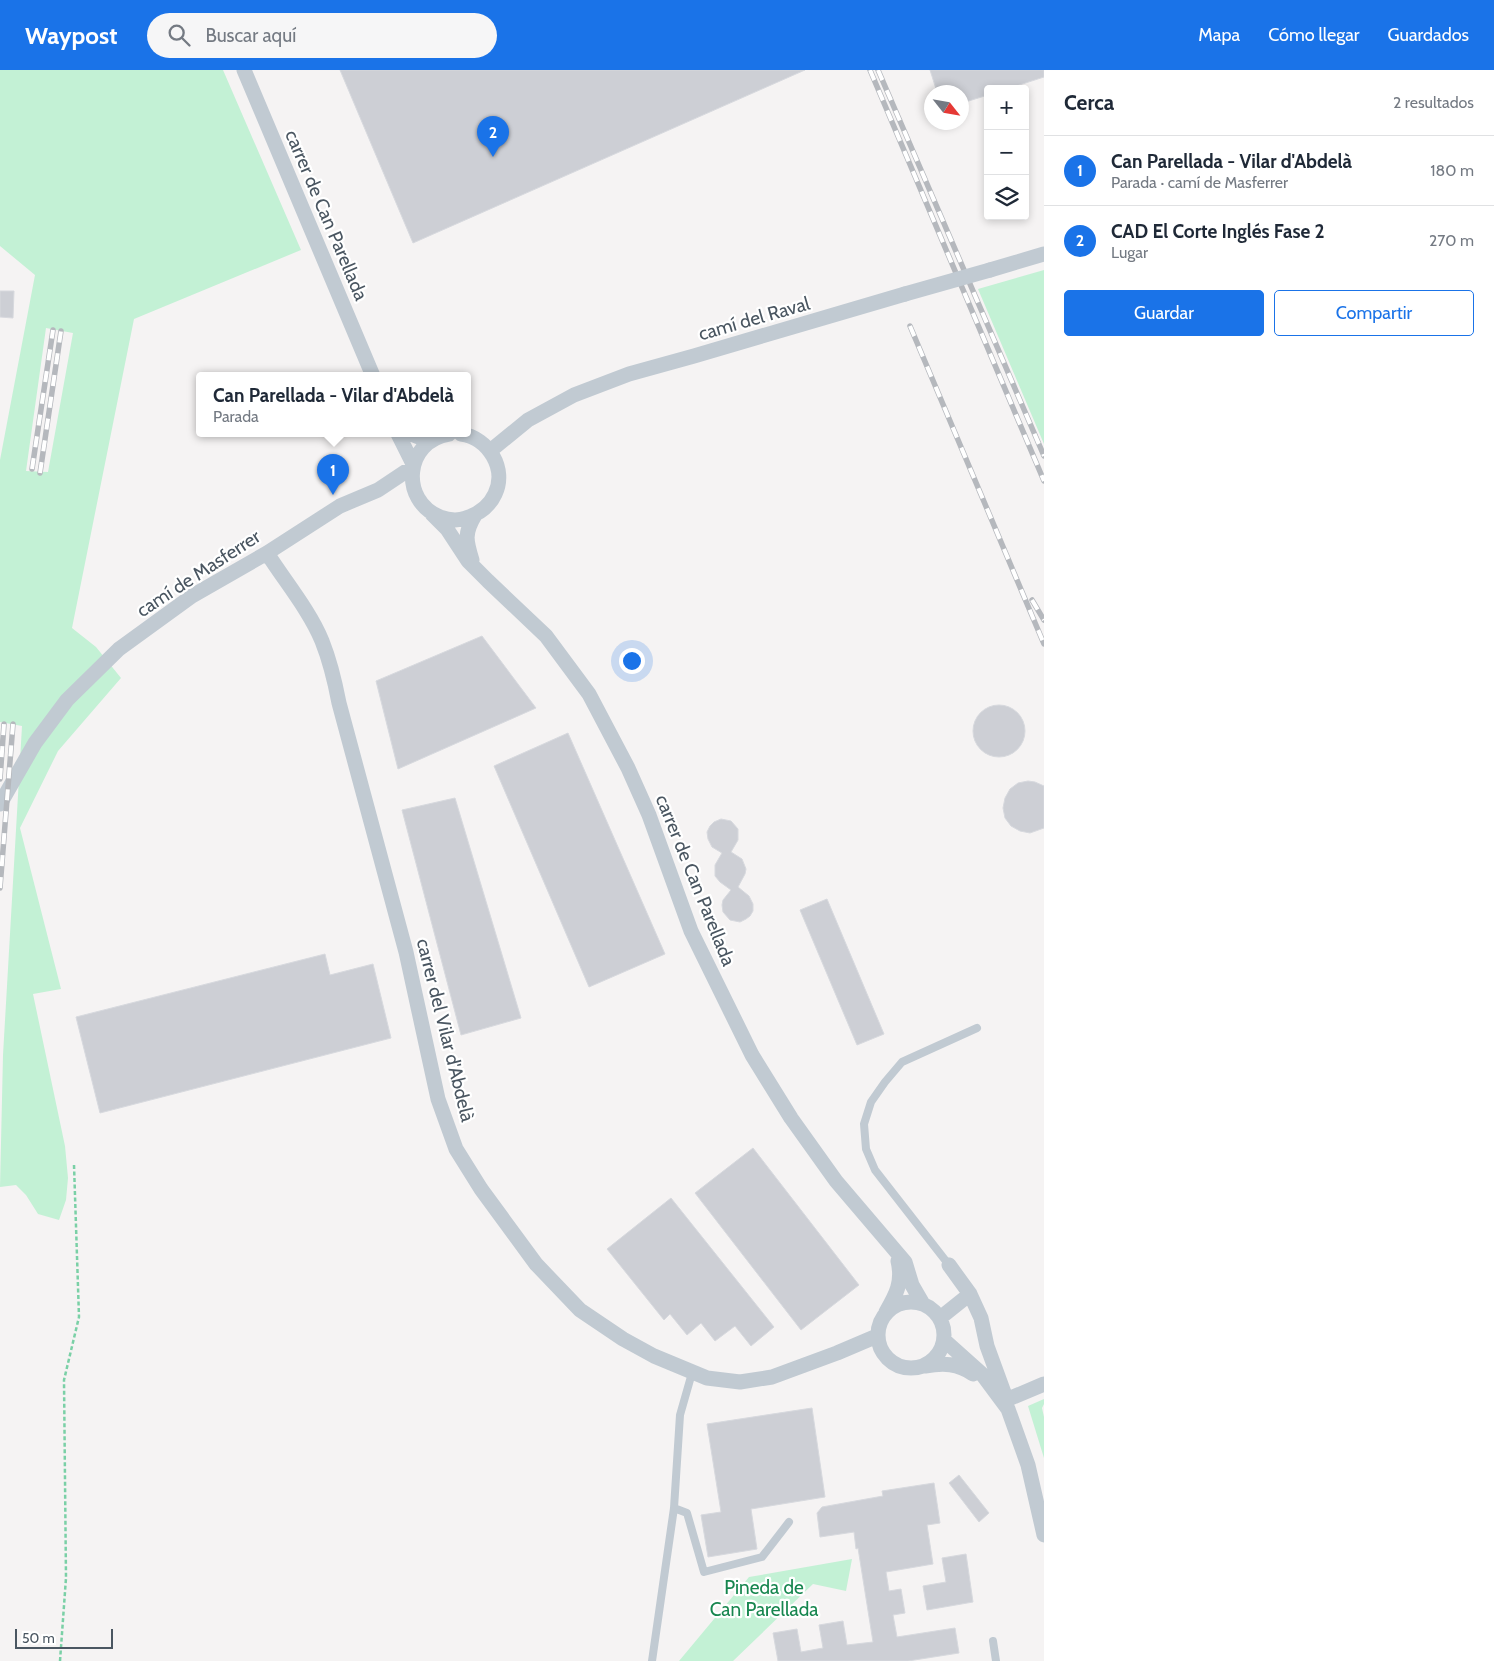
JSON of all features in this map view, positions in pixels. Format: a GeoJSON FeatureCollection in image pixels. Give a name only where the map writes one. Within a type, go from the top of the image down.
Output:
{"type":"FeatureCollection","features":[{"type":"Feature","properties":{"kind":"street","name":"carrer de Can Parellada"},"geometry":{"type":"LineString","coordinates":[[244,70],[371,372]]}},
{"type":"Feature","properties":{"kind":"street","name":"camí del Raval"},"geometry":{"type":"LineString","coordinates":[[490,451],[528,420],[574,395],[629,374],[1044,254]]}},
{"type":"Feature","properties":{"kind":"street"},"geometry":{"type":"LineString","coordinates":[[432,514],[446,519],[461,520],[475,515],[487,506],[495,494],[499,479],[497,464],[490,451],[481,441],[471,436]]}},
{"type":"Feature","properties":{"kind":"street"},"geometry":{"type":"LineString","coordinates":[[399,437],[413,467]]}},
{"type":"Feature","properties":{"kind":"street"},"geometry":{"type":"LineString","coordinates":[[418,437],[429,442]]}},
{"type":"Feature","properties":{"kind":"street"},"geometry":{"type":"LineString","coordinates":[[414,491],[411,477],[419,451],[438,437]]}},
{"type":"Feature","properties":{"kind":"street","name":"camí de Masferrer"},"geometry":{"type":"LineString","coordinates":[[0,804],[35,743],[67,700],[119,649],[192,596],[267,553],[340,506],[378,490],[413,467]]}},
{"type":"Feature","properties":{"kind":"street","name":"camí de Masferrer"},"geometry":{"type":"LineString","coordinates":[[366,494],[394,490],[414,491]]}},
{"type":"Feature","properties":{"kind":"street","name":"carrer de Can Parellada"},"geometry":{"type":"LineString","coordinates":[[414,491],[421,504],[447,529],[468,561],[546,636],[589,694],[632,776],[649,815],[691,931],[752,1055],[791,1118],[836,1181],[904,1262],[912,1285],[923,1304]]}},
{"type":"Feature","properties":{"kind":"street","name":"carrer de Can Parellada"},"geometry":{"type":"LineString","coordinates":[[475,515],[468,527],[467,545],[472,560],[488,582]]}},
{"type":"Feature","properties":{"kind":"street","name":"carrer del Vilar d'Abdelà"},"geometry":{"type":"LineString","coordinates":[[267,553],[318,632],[333,672],[339,704],[406,952],[438,1098],[456,1149],[481,1190],[536,1264],[580,1310],[622,1339],[654,1356],[713,1380],[740,1382],[772,1376],[838,1353],[877,1336]]}},
{"type":"Feature","properties":{"kind":"street","name":"carrer de Can Parellada"},"geometry":{"type":"LineString","coordinates":[[884,1316],[895,1298],[900,1284],[900,1269],[894,1248]]}},
{"type":"Feature","properties":{"kind":"street"},"geometry":{"type":"LineString","coordinates":[[949,1265],[970,1294],[981,1318],[987,1346],[1028,1465],[1044,1535]]}},
{"type":"Feature","properties":{"kind":"street"},"geometry":{"type":"LineString","coordinates":[[940,1318],[970,1294]]}},
{"type":"Feature","properties":{"kind":"street"},"geometry":{"type":"LineString","coordinates":[[925,1366],[934,1360],[944,1340],[944,1329],[940,1318],[923,1304],[901,1303],[884,1316],[879,1325],[877,1336],[879,1347],[884,1356],[893,1364],[903,1368],[914,1369],[951,1364],[966,1369],[994,1390]]}},
{"type":"Feature","properties":{"kind":"street"},"geometry":{"type":"LineString","coordinates":[[944,1340],[982,1374],[1007,1405]]}},
{"type":"Feature","properties":{"kind":"street","name":"carrer del Vilar d'Abdelà"},"geometry":{"type":"LineString","coordinates":[[838,1353],[871,1351],[884,1356]]}},
{"type":"Feature","properties":{"kind":"street"},"geometry":{"type":"LineString","coordinates":[[1007,1405],[1044,1384]]}},
{"type":"Feature","properties":{"kind":"lane"},"geometry":{"type":"LineString","coordinates":[[949,1265],[875,1170],[866,1149],[864,1124],[871,1102],[902,1062],[978,1028]]}},
{"type":"Feature","properties":{"kind":"lane"},"geometry":{"type":"LineString","coordinates":[[652,1661],[674,1508],[680,1415],[692,1373]]}},
{"type":"Feature","properties":{"kind":"lane"},"geometry":{"type":"LineString","coordinates":[[674,1508],[687,1513],[704,1572],[762,1557],[789,1522]]}},
{"type":"Feature","properties":{"kind":"lane"},"geometry":{"type":"LineString","coordinates":[[993,1641],[996,1661]]}},
{"type":"Feature","properties":{"kind":"path"},"geometry":{"type":"LineString","coordinates":[[60,1661],[66,1578],[64,1380],[79,1317],[74,1165]]}},
{"type":"Feature","properties":{"kind":"green space"},"geometry":{"type":"Polygon","coordinates":[[[0,70],[223,70],[301,250],[134,319],[72,628],[96,647],[121,678],[58,751],[20,828],[61,989],[33,994],[65,1146],[68,1178],[66,1200],[59,1220],[38,1214],[26,1195],[16,1185],[0,1187],[3,1055],[22,726],[0,722],[0,460],[35,275],[0,246],[0,70]],[[46,328],[26,471],[48,472],[73,333],[46,328]]]}},
{"type":"Feature","properties":{"kind":"green space"},"geometry":{"type":"Polygon","coordinates":[[[1044,270],[1044,444],[978,289],[1044,270]]]}},
{"type":"Feature","properties":{"kind":"green space"},"geometry":{"type":"Polygon","coordinates":[[[1044,1399],[1042,1408],[1044,1417],[1044,1458],[1028,1406],[1044,1399]]]}},
{"type":"Feature","properties":{"kind":"green space","name":"Pineda de Can Parellada"},"geometry":{"type":"Polygon","coordinates":[[[852,1559],[846,1591],[813,1584],[733,1661],[679,1661],[749,1577],[852,1559]]]}},
{"type":"Feature","properties":{"kind":"building"},"geometry":{"type":"Polygon","coordinates":[[[340,70],[805,70],[413,243],[340,70]]]}},
{"type":"Feature","properties":{"kind":"building"},"geometry":{"type":"Polygon","coordinates":[[[930,70],[1044,70],[1044,77],[1019,85],[984,85],[984,96],[969,101],[969,85],[935,85],[930,70]]]}},
{"type":"Feature","properties":{"kind":"building"},"geometry":{"type":"Polygon","coordinates":[[[0,291],[14,291],[13,318],[0,317],[0,291]]]}},
{"type":"Feature","properties":{"kind":"building"},"geometry":{"type":"Polygon","coordinates":[[[482,636],[536,708],[398,769],[376,681],[482,636]]]}},
{"type":"Feature","properties":{"kind":"building"},"geometry":{"type":"Polygon","coordinates":[[[999,705],[1009,707],[1017,713],[1023,721],[1025,731],[1023,741],[1017,749],[1009,755],[999,757],[989,755],[981,749],[975,741],[973,731],[975,721],[981,713],[989,707],[999,705]]]}},
{"type":"Feature","properties":{"kind":"building"},"geometry":{"type":"Polygon","coordinates":[[[568,733],[665,954],[589,987],[494,766],[568,733]]]}},
{"type":"Feature","properties":{"kind":"building"},"geometry":{"type":"Polygon","coordinates":[[[1028,781],[1044,786],[1044,828],[1030,833],[1020,831],[1011,826],[1005,818],[1003,808],[1005,798],[1010,789],[1018,783],[1028,781]]]}},
{"type":"Feature","properties":{"kind":"building"},"geometry":{"type":"Polygon","coordinates":[[[455,798],[521,1018],[461,1035],[402,810],[455,798]]]}},
{"type":"Feature","properties":{"kind":"building"},"geometry":{"type":"Polygon","coordinates":[[[721,819],[731,821],[738,829],[738,840],[731,852],[742,859],[746,869],[738,887],[749,896],[753,904],[753,911],[750,916],[740,922],[730,920],[723,912],[723,900],[731,890],[715,876],[715,865],[722,853],[712,847],[708,839],[707,832],[710,826],[721,819]]]}},
{"type":"Feature","properties":{"kind":"building"},"geometry":{"type":"Polygon","coordinates":[[[827,899],[884,1034],[857,1045],[800,910],[827,899]]]}},
{"type":"Feature","properties":{"kind":"building"},"geometry":{"type":"Polygon","coordinates":[[[325,954],[330,975],[373,964],[391,1038],[100,1113],[76,1017],[325,954]]]}},
{"type":"Feature","properties":{"kind":"building"},"geometry":{"type":"Polygon","coordinates":[[[753,1148],[859,1285],[801,1330],[695,1193],[753,1148]]]}},
{"type":"Feature","properties":{"kind":"building"},"geometry":{"type":"Polygon","coordinates":[[[671,1198],[774,1327],[751,1346],[735,1326],[715,1341],[701,1323],[687,1335],[670,1314],[664,1320],[607,1249],[671,1198]]]}},
{"type":"Feature","properties":{"kind":"building"},"geometry":{"type":"Polygon","coordinates":[[[812,1408],[825,1497],[751,1509],[757,1549],[708,1557],[701,1515],[721,1512],[707,1424],[812,1408]]]}},
{"type":"Feature","properties":{"kind":"building"},"geometry":{"type":"Polygon","coordinates":[[[959,1475],[989,1513],[979,1522],[949,1483],[959,1475]]]}},
{"type":"Feature","properties":{"kind":"building"},"geometry":{"type":"Polygon","coordinates":[[[934,1483],[940,1523],[927,1525],[933,1564],[886,1572],[889,1591],[901,1589],[905,1613],[893,1615],[897,1637],[955,1628],[959,1653],[908,1661],[778,1661],[773,1633],[797,1629],[801,1652],[823,1648],[819,1625],[843,1621],[847,1645],[873,1642],[854,1532],[820,1537],[817,1513],[822,1507],[883,1496],[882,1491],[934,1483]]]}},
{"type":"Feature","properties":{"kind":"building"},"geometry":{"type":"Polygon","coordinates":[[[966,1554],[973,1602],[927,1610],[923,1586],[946,1582],[942,1558],[966,1554]]]}},
{"type":"Feature","properties":{"kind":"railway"},"geometry":{"type":"LineString","coordinates":[[870,70],[1044,481]]}},
{"type":"Feature","properties":{"kind":"railway"},"geometry":{"type":"LineString","coordinates":[[878,70],[1044,456]]}},
{"type":"Feature","properties":{"kind":"railway"},"geometry":{"type":"LineString","coordinates":[[910,326],[1044,644]]}},
{"type":"Feature","properties":{"kind":"railway"},"geometry":{"type":"LineString","coordinates":[[32,469],[53,330]]}},
{"type":"Feature","properties":{"kind":"railway"},"geometry":{"type":"LineString","coordinates":[[40,473],[61,331]]}},
{"type":"Feature","properties":{"kind":"railway"},"geometry":{"type":"LineString","coordinates":[[1032,600],[1044,620]]}},
{"type":"Feature","properties":{"kind":"railway"},"geometry":{"type":"LineString","coordinates":[[0,779],[4,724]]}},
{"type":"Feature","properties":{"kind":"railway"},"geometry":{"type":"LineString","coordinates":[[0,888],[13,724]]}},
{"type":"Feature","properties":{"kind":"place","name":"CAD El Corte Inglés Fase 2"},"geometry":{"type":"Point","coordinates":[493,157]}},
{"type":"Feature","properties":{"kind":"place","name":"Can Parellada - Vilar d'Abdelà"},"geometry":{"type":"Point","coordinates":[333,495]}}]}
